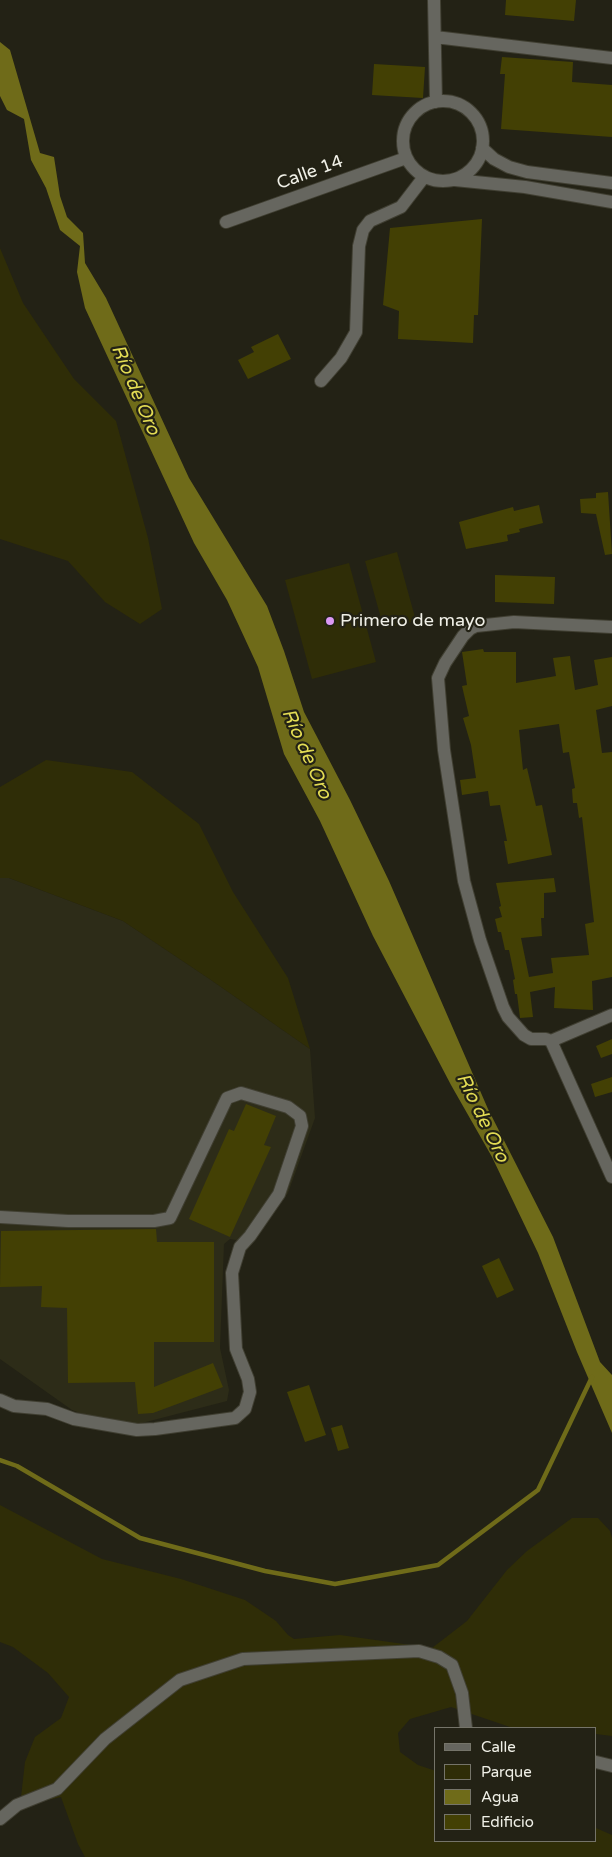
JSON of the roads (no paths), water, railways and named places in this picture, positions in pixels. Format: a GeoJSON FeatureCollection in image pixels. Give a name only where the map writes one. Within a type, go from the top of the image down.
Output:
{"type":"FeatureCollection","features":[{"type":"Feature","properties":{"kind":"street"},"geometry":{"type":"LineString","coordinates":[[434,0],[436,102]]}},
{"type":"Feature","properties":{"kind":"street"},"geometry":{"type":"LineString","coordinates":[[434,37],[612,58]]}},
{"type":"Feature","properties":{"kind":"street"},"geometry":{"type":"LineString","coordinates":[[452,180],[463,176],[472,169],[479,159],[483,135],[479,123],[471,113],[461,106],[448,102],[436,102],[422,107],[411,116],[404,129],[402,144],[406,158],[413,169],[424,177],[438,181],[479,181],[525,187],[612,202]]}},
{"type":"Feature","properties":{"kind":"street"},"geometry":{"type":"LineString","coordinates":[[482,148],[494,159],[509,167],[528,172],[612,183]]}},
{"type":"Feature","properties":{"kind":"street","name":"Calle 14"},"geometry":{"type":"LineString","coordinates":[[226,222],[406,158]]}},
{"type":"Feature","properties":{"kind":"street"},"geometry":{"type":"LineString","coordinates":[[321,381],[341,358],[356,332],[359,246],[363,230],[370,221],[401,207],[424,177]]}},
{"type":"Feature","properties":{"kind":"street"},"geometry":{"type":"LineString","coordinates":[[612,627],[514,622],[476,626],[463,636],[445,663],[438,678],[444,750],[464,881],[480,940],[508,1017],[524,1035],[531,1039],[551,1041],[612,1015]]}},
{"type":"Feature","properties":{"kind":"street"},"geometry":{"type":"LineString","coordinates":[[551,1041],[612,1177]]}},
{"type":"Feature","properties":{"kind":"street"},"geometry":{"type":"LineString","coordinates":[[0,1218],[68,1221],[154,1221],[170,1218],[227,1098],[242,1092],[288,1107],[300,1116],[302,1126],[279,1194],[240,1248],[232,1273],[236,1349],[248,1379],[250,1392],[246,1409],[235,1418],[155,1430],[137,1430],[74,1419],[47,1409],[14,1406],[0,1400]]}},
{"type":"Feature","properties":{"kind":"street"},"geometry":{"type":"LineString","coordinates":[[0,1819],[17,1805],[57,1789],[105,1739],[180,1680],[243,1659],[419,1651],[438,1657],[452,1665],[462,1693],[466,1727]]}},
{"type":"Feature","properties":{"kind":"street"},"geometry":{"type":"LineString","coordinates":[[597,1762],[612,1766]]}},
{"type":"Feature","properties":{"kind":"water","name":"Río de Oro"},"geometry":{"type":"Polygon","coordinates":[[[0,42],[10,50],[40,153],[54,157],[60,196],[67,217],[83,233],[85,263],[106,298],[189,478],[267,606],[304,712],[350,800],[389,881],[488,1109],[553,1237],[600,1362],[612,1375],[612,1433],[577,1352],[538,1253],[492,1157],[451,1085],[373,936],[320,821],[284,754],[258,667],[227,600],[194,543],[85,308],[77,272],[80,246],[60,230],[46,188],[31,160],[24,119],[7,110],[0,96],[0,42]]]}},
{"type":"Feature","properties":{"kind":"waterway"},"geometry":{"type":"LineString","coordinates":[[0,1460],[17,1466],[140,1538],[265,1571],[335,1584],[438,1565],[538,1490],[592,1377]]}},
{"type":"Feature","properties":{"kind":"place","name":"Primero de mayo"},"geometry":{"type":"Point","coordinates":[330,621]}}]}
